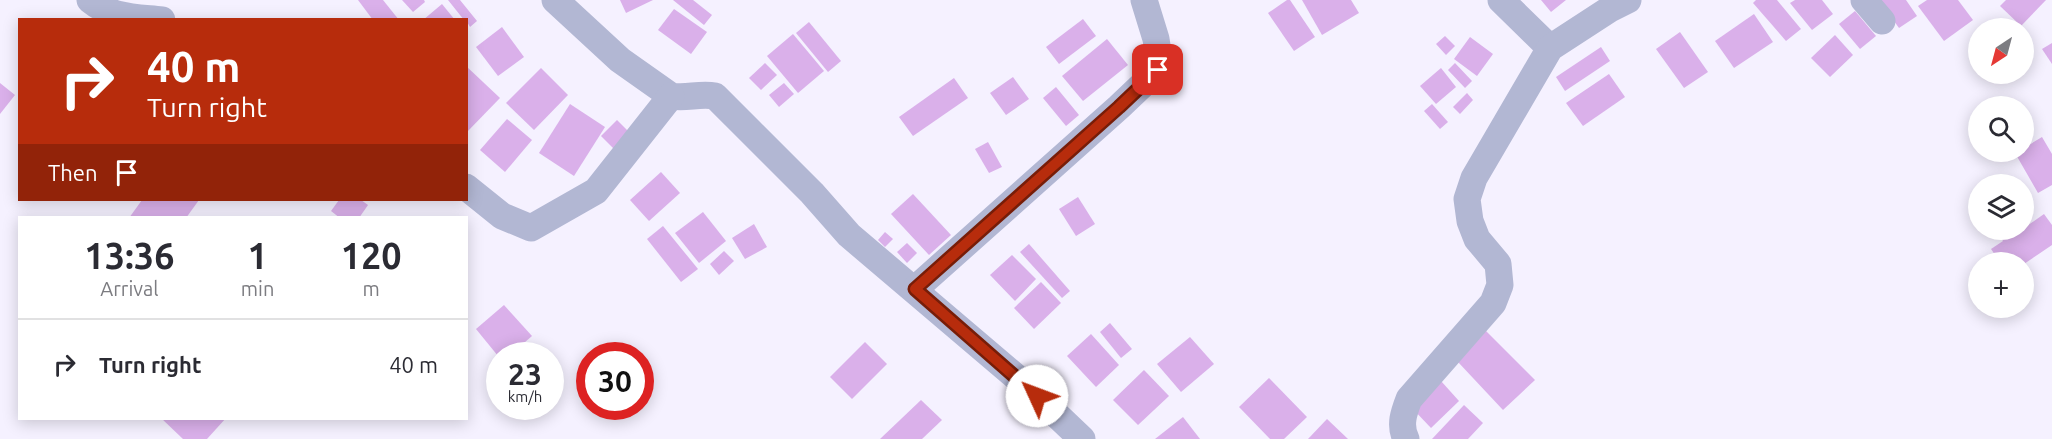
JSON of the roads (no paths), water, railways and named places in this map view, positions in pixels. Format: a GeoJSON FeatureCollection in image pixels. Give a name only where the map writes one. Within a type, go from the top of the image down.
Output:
{"type":"FeatureCollection","features":[{"type":"Feature","properties":{"kind":"street"},"geometry":{"type":"LineString","coordinates":[[90,0],[103,11],[146,18]]}},
{"type":"Feature","properties":{"kind":"street"},"geometry":{"type":"LineString","coordinates":[[555,0],[620,60],[671,96],[680,98],[698,94],[714,96],[812,193],[849,235],[1022,382],[1082,439]]}},
{"type":"Feature","properties":{"kind":"street"},"geometry":{"type":"LineString","coordinates":[[915,289],[1158,70],[1156,39],[1144,0]]}},
{"type":"Feature","properties":{"kind":"street"},"geometry":{"type":"LineString","coordinates":[[1502,0],[1550,48]]}},
{"type":"Feature","properties":{"kind":"street"},"geometry":{"type":"LineString","coordinates":[[1406,439],[1402,416],[1409,399],[1493,303],[1500,285],[1498,264],[1478,239],[1470,221],[1467,200],[1474,178],[1550,48],[1628,0]]}},
{"type":"Feature","properties":{"kind":"street"},"geometry":{"type":"LineString","coordinates":[[1864,0],[1882,21]]}},
{"type":"Feature","properties":{"kind":"street"},"geometry":{"type":"LineString","coordinates":[[468,189],[502,216],[531,228],[596,191],[671,96]]}}]}
